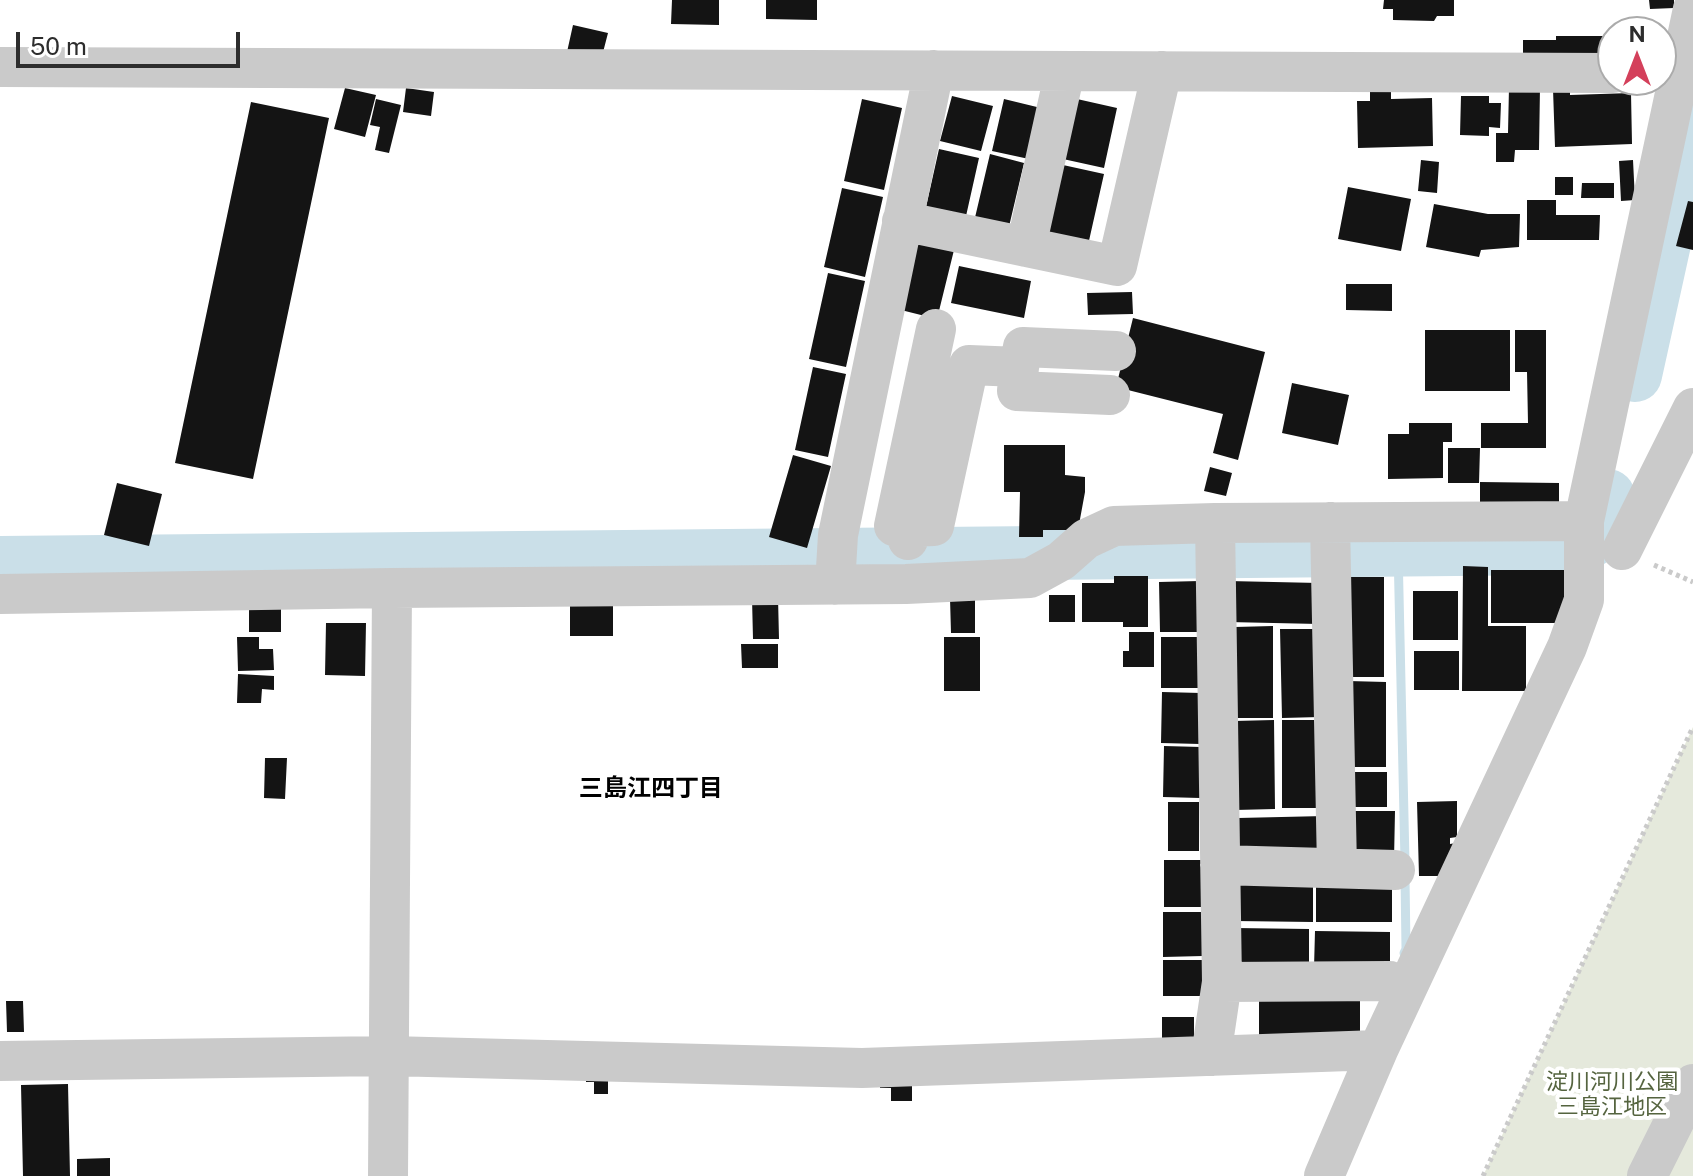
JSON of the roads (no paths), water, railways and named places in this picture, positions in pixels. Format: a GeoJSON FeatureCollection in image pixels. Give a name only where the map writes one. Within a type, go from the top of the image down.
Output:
{"type":"FeatureCollection","features":[{"type":"Feature","properties":{"kind":"street"},"geometry":{"type":"LineString","coordinates":[[1324,1176],[1378,1050],[1567,647],[1584,600],[1584,521],[1693,9]]}},
{"type":"Feature","properties":{"kind":"street"},"geometry":{"type":"LineString","coordinates":[[0,67],[1597,73]]}},
{"type":"Feature","properties":{"kind":"street"},"geometry":{"type":"LineString","coordinates":[[835,585],[838,535],[934,70]]}},
{"type":"Feature","properties":{"kind":"street"},"geometry":{"type":"LineString","coordinates":[[1026,247],[1065,71]]}},
{"type":"Feature","properties":{"kind":"street"},"geometry":{"type":"LineString","coordinates":[[902,221],[1117,266],[1162,71]]}},
{"type":"Feature","properties":{"kind":"street"},"geometry":{"type":"LineString","coordinates":[[936,329],[894,526],[934,526],[969,365],[1019,367]]}},
{"type":"Feature","properties":{"kind":"street"},"geometry":{"type":"LineString","coordinates":[[1110,395],[1017,391],[1019,367],[1023,347],[1116,351]]}},
{"type":"Feature","properties":{"kind":"street"},"geometry":{"type":"LineString","coordinates":[[1622,550],[1693,408]]}},
{"type":"Feature","properties":{"kind":"street"},"geometry":{"type":"LineString","coordinates":[[0,594],[906,584],[1030,578],[1061,561],[1086,539],[1114,526],[1584,521]]}},
{"type":"Feature","properties":{"kind":"street"},"geometry":{"type":"LineString","coordinates":[[1330,522],[1337,868]]}},
{"type":"Feature","properties":{"kind":"street"},"geometry":{"type":"LineString","coordinates":[[1211,1056],[1222,982],[1215,523]]}},
{"type":"Feature","properties":{"kind":"street"},"geometry":{"type":"LineString","coordinates":[[906,584],[908,527]]}},
{"type":"Feature","properties":{"kind":"street"},"geometry":{"type":"LineString","coordinates":[[388,1176],[392,588]]}},
{"type":"Feature","properties":{"kind":"street"},"geometry":{"type":"LineString","coordinates":[[1220,865],[1395,870]]}},
{"type":"Feature","properties":{"kind":"street"},"geometry":{"type":"LineString","coordinates":[[1222,982],[1390,981]]}},
{"type":"Feature","properties":{"kind":"street"},"geometry":{"type":"LineString","coordinates":[[0,1061],[389,1056],[862,1068],[1378,1050]]}},
{"type":"Feature","properties":{"kind":"street"},"geometry":{"type":"LineString","coordinates":[[1647,1176],[1693,1084]]}},
{"type":"Feature","properties":{"kind":"waterway"},"geometry":{"type":"LineString","coordinates":[[1635,375],[1693,112]]}},
{"type":"Feature","properties":{"kind":"waterway"},"geometry":{"type":"LineString","coordinates":[[0,563],[1560,548],[1590,541],[1603,522],[1608,496]]}},
{"type":"Feature","properties":{"kind":"waterway"},"geometry":{"type":"LineString","coordinates":[[1398,549],[1405,862]]}},
{"type":"Feature","properties":{"kind":"waterway"},"geometry":{"type":"LineString","coordinates":[[1404,953],[1405,877]]}},
{"type":"Feature","properties":{"kind":"district","name":"三島江四丁目"},"geometry":{"type":"Point","coordinates":[651,789]}},
{"type":"Feature","properties":{"kind":"park label","name":"淀川河川公園 三島江地区"},"geometry":{"type":"Point","coordinates":[1612,1094]}}]}
